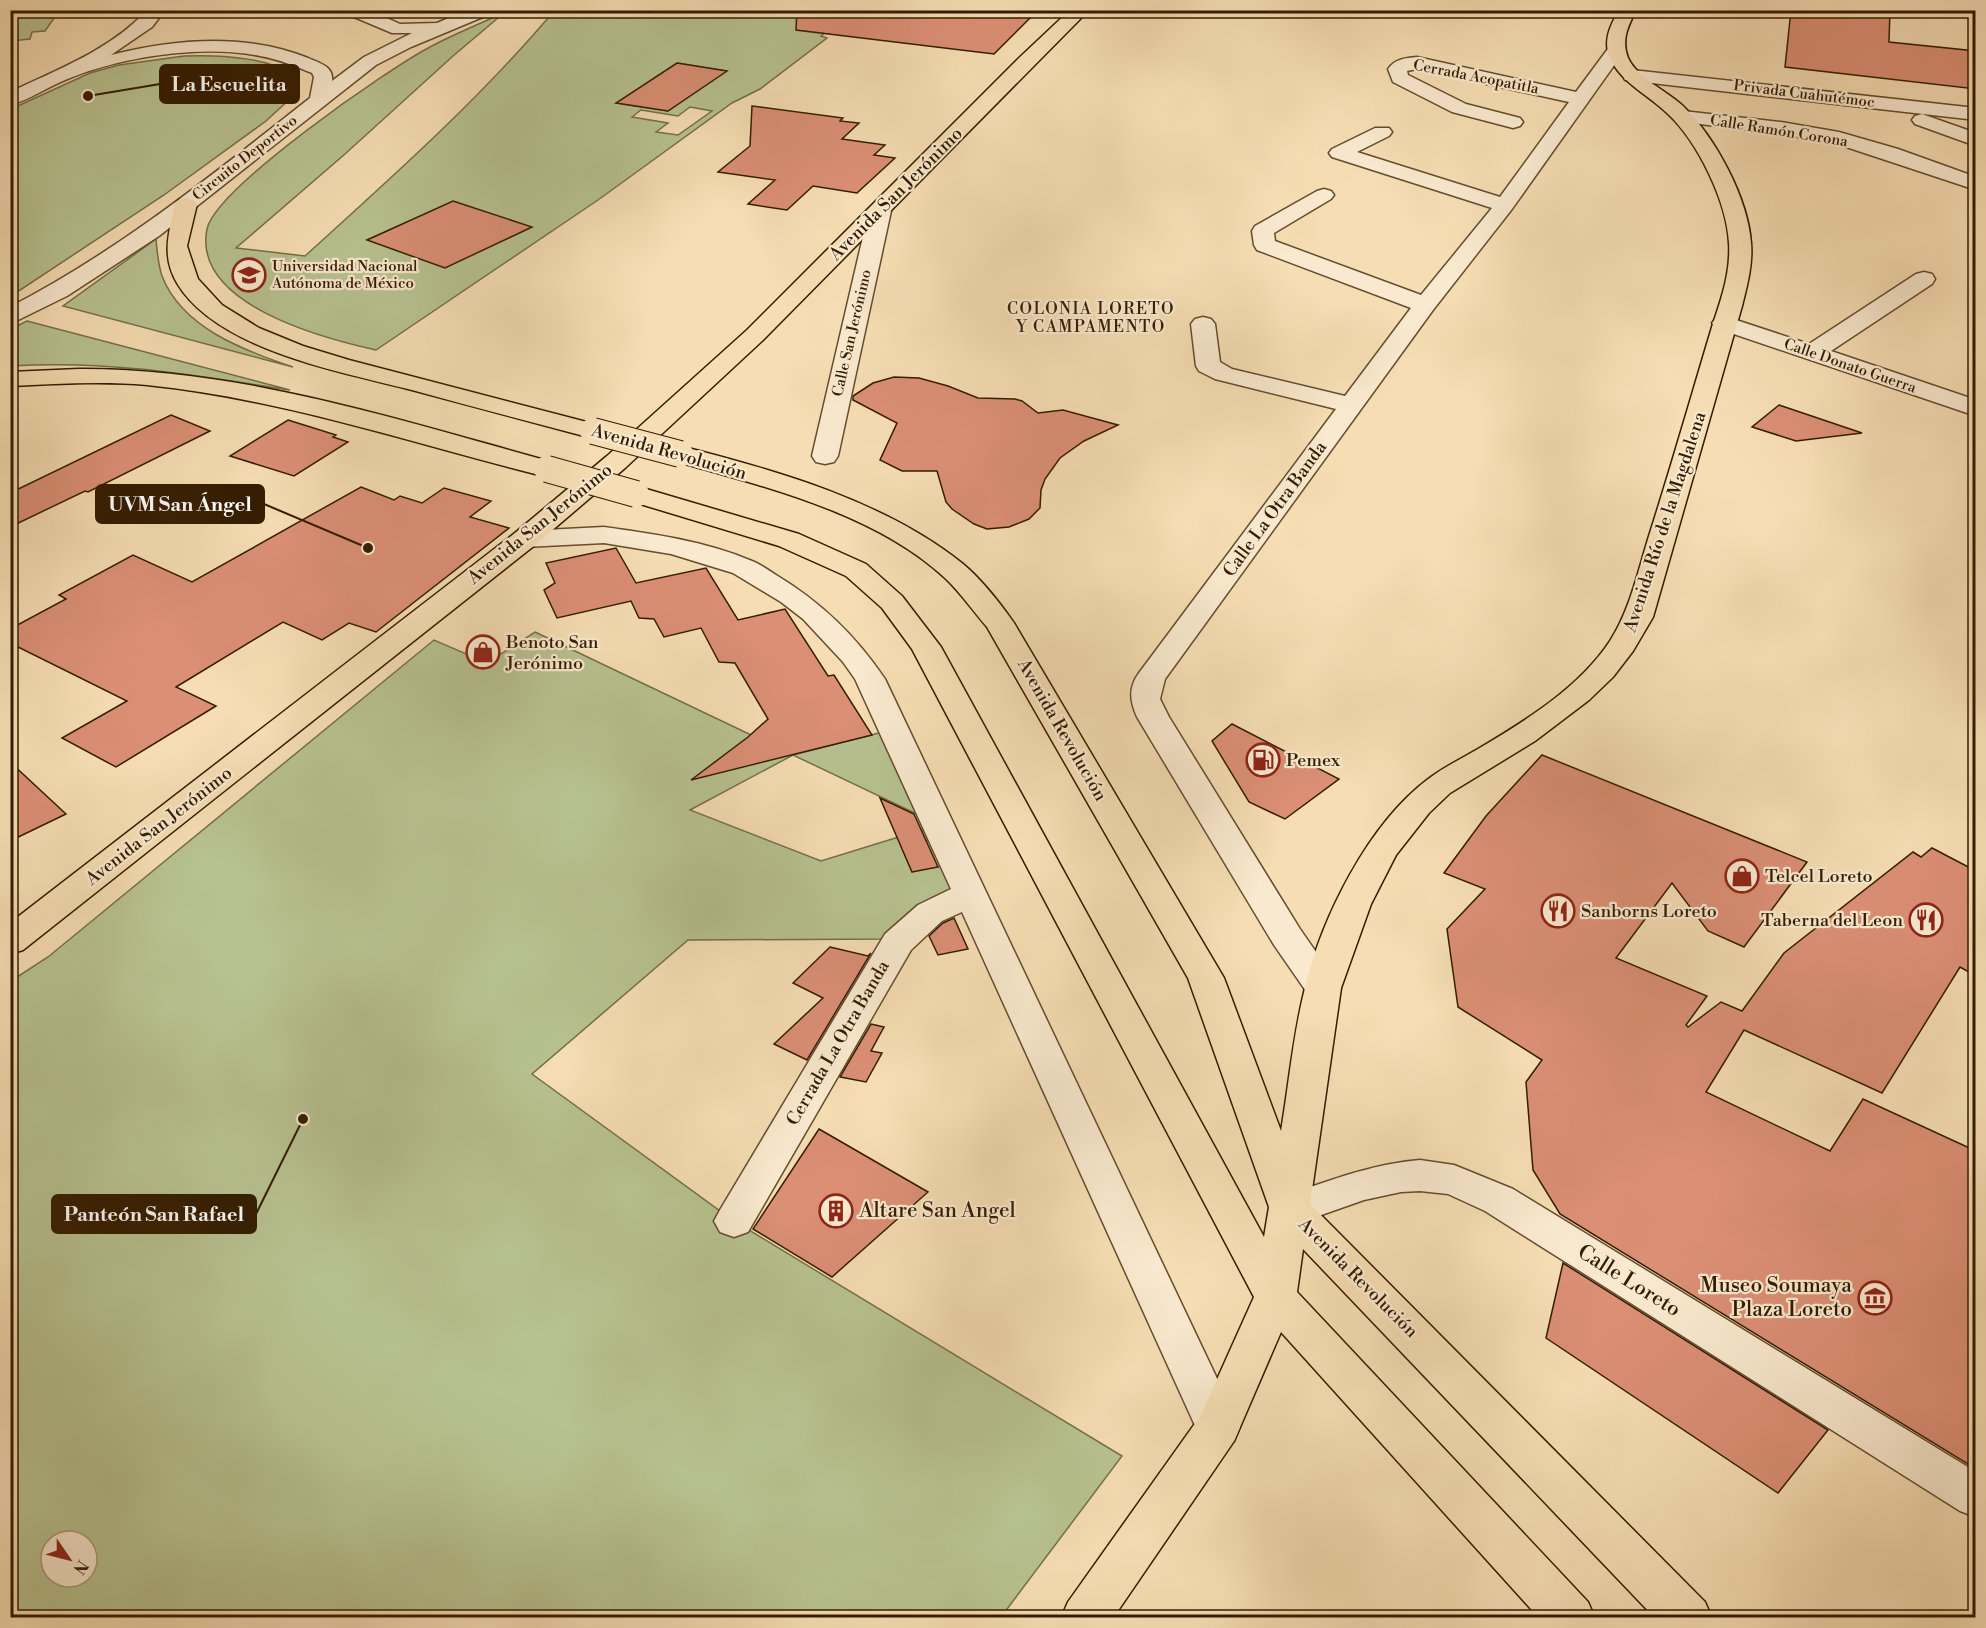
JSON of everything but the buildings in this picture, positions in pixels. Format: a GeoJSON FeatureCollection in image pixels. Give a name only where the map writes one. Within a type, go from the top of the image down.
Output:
{"type":"FeatureCollection","features":[{"type":"Feature","properties":{"kind":"main road","name":"Avenida San Jerónimo"},"geometry":{"type":"LineString","coordinates":[[10,942],[525,539],[616,462],[755,335],[1026,62],[1081,10]]}},
{"type":"Feature","properties":{"kind":"main road"},"geometry":{"type":"LineString","coordinates":[[1616,50],[1617,30],[1628,10]]}},
{"type":"Feature","properties":{"kind":"main road","name":"Avenida Río de la Magdalena"},"geometry":{"type":"LineString","coordinates":[[1085,1617],[1218,1428],[1275,1297],[1323,988],[1332,957],[1366,876],[1399,825],[1419,802],[1439,786],[1574,698],[1607,667],[1625,642],[1642,604],[1724,323],[1740,261],[1740,234],[1733,204],[1711,161],[1683,117],[1632,76],[1616,50]]}},
{"type":"Feature","properties":{"kind":"main road","name":"Avenida Revolución"},"geometry":{"type":"LineString","coordinates":[[186,204],[176,232],[178,261],[184,275],[207,303],[245,330],[298,353],[742,472],[813,522],[856,570],[892,602],[926,647],[1275,1297],[1572,1617]]}},
{"type":"Feature","properties":{"kind":"main road","name":"Avenida Revolución"},"geometry":{"type":"LineString","coordinates":[[10,379],[117,376],[181,382],[290,401],[690,508],[902,535],[954,572],[999,623],[1206,978],[1290,1210],[1688,1617]]}},
{"type":"Feature","properties":{"kind":"main road"},"geometry":{"type":"LineString","coordinates":[[690,508],[742,472]]}},
{"type":"Feature","properties":{"kind":"street"},"geometry":{"type":"LineString","coordinates":[[10,99],[64,74],[122,40],[157,10]]}},
{"type":"Feature","properties":{"kind":"street"},"geometry":{"type":"LineString","coordinates":[[353,10],[398,29],[426,28],[455,22]]}},
{"type":"Feature","properties":{"kind":"street","name":"Circuito Deportivo"},"geometry":{"type":"LineString","coordinates":[[10,317],[100,268],[161,225],[370,61],[405,43],[484,10]]}},
{"type":"Feature","properties":{"kind":"street"},"geometry":{"type":"LineString","coordinates":[[64,74],[102,61],[158,51],[228,47],[263,50],[292,58],[320,70],[323,77],[319,99]]}},
{"type":"Feature","properties":{"kind":"street","name":"Calle La Otra Banda"},"geometry":{"type":"LineString","coordinates":[[1323,988],[1287,937],[1153,717],[1145,699],[1150,679],[1425,305],[1505,205],[1616,50]]}},
{"type":"Feature","properties":{"kind":"street","name":"Cerrada Acopatitla"},"geometry":{"type":"LineString","coordinates":[[1513,122],[1459,108],[1437,99],[1400,78],[1397,69],[1404,64],[1417,63],[1581,99]]}},
{"type":"Feature","properties":{"kind":"street","name":"Privada Cuahutémoc"},"geometry":{"type":"LineString","coordinates":[[1632,76],[1976,114]]}},
{"type":"Feature","properties":{"kind":"street"},"geometry":{"type":"LineString","coordinates":[[1875,102],[1976,140]]}},
{"type":"Feature","properties":{"kind":"street","name":"Calle Ramón Corona"},"geometry":{"type":"LineString","coordinates":[[1683,117],[1839,138],[1976,184]]}},
{"type":"Feature","properties":{"kind":"street"},"geometry":{"type":"LineString","coordinates":[[1382,132],[1339,153],[1505,205]]}},
{"type":"Feature","properties":{"kind":"street"},"geometry":{"type":"LineString","coordinates":[[1324,195],[1263,231],[1265,245],[1425,305]]}},
{"type":"Feature","properties":{"kind":"street","name":"Calle San Jerónimo"},"geometry":{"type":"LineString","coordinates":[[825,456],[880,211]]}},
{"type":"Feature","properties":{"kind":"street"},"geometry":{"type":"LineString","coordinates":[[1812,353],[1924,279]]}},
{"type":"Feature","properties":{"kind":"street","name":"Calle Donato Guerra"},"geometry":{"type":"LineString","coordinates":[[1724,323],[1976,409]]}},
{"type":"Feature","properties":{"kind":"street"},"geometry":{"type":"LineString","coordinates":[[1203,324],[1208,366],[1224,374],[1352,405]]}},
{"type":"Feature","properties":{"kind":"street"},"geometry":{"type":"LineString","coordinates":[[525,539],[604,535],[675,546],[743,567],[791,596],[813,613],[854,656],[870,680],[1218,1428]]}},
{"type":"Feature","properties":{"kind":"street","name":"Cerrada La Otra Banda"},"geometry":{"type":"LineString","coordinates":[[734,1221],[898,942],[930,913],[969,894]]}},
{"type":"Feature","properties":{"kind":"street","name":"Calle Loreto"},"geometry":{"type":"LineString","coordinates":[[1290,1210],[1398,1176],[1418,1174],[1460,1182],[1499,1200],[1976,1497]]}},
{"type":"Feature","properties":{"kind":"green space"},"geometry":{"type":"Polygon","coordinates":[[[10,11],[59,11],[45,31],[32,32],[30,39],[11,41],[10,11]]]}},
{"type":"Feature","properties":{"kind":"green space"},"geometry":{"type":"Polygon","coordinates":[[[554,11],[834,11],[832,27],[821,36],[827,38],[760,89],[732,103],[598,200],[376,350],[325,337],[266,313],[240,297],[219,278],[208,255],[207,229],[217,210],[270,159],[306,131],[409,59],[439,42],[505,12],[236,248],[305,256],[434,137],[554,11]],[[677,63],[617,103],[668,111],[726,71],[677,63]],[[690,107],[678,116],[641,110],[632,117],[668,123],[656,132],[678,135],[712,111],[690,107]]]}},
{"type":"Feature","properties":{"kind":"green space"},"geometry":{"type":"Polygon","coordinates":[[[184,56],[229,57],[266,63],[292,76],[298,87],[292,97],[266,121],[164,195],[11,296],[11,109],[90,73],[119,65],[184,56]]]}},
{"type":"Feature","properties":{"kind":"green space"},"geometry":{"type":"Polygon","coordinates":[[[156,239],[162,276],[171,294],[184,310],[217,335],[236,345],[293,367],[63,306],[156,239]]]}},
{"type":"Feature","properties":{"kind":"green space"},"geometry":{"type":"Polygon","coordinates":[[[27,321],[290,390],[185,374],[117,367],[11,366],[11,329],[27,321]]]}},
{"type":"Feature","properties":{"kind":"green space"},"geometry":{"type":"Polygon","coordinates":[[[535,632],[793,755],[690,810],[821,861],[928,828],[933,839],[901,846],[912,872],[945,865],[956,889],[889,939],[688,940],[532,1074],[734,1221],[1122,1456],[1001,1617],[11,1618],[11,981],[48,957],[434,640],[487,663],[535,632]]]}},
{"type":"Feature","properties":{"kind":"green space"},"geometry":{"type":"Polygon","coordinates":[[[883,732],[923,817],[793,755],[883,732]]]}},
{"type":"Feature","properties":{"kind":"place","name":"La Escuelita"},"geometry":{"type":"Point","coordinates":[88,96]}},
{"type":"Feature","properties":{"kind":"place","name":"Universidad Nacional Autónoma de México"},"geometry":{"type":"Point","coordinates":[249,275]}},
{"type":"Feature","properties":{"kind":"place","name":"UVM San Ángel"},"geometry":{"type":"Point","coordinates":[368,548]}},
{"type":"Feature","properties":{"kind":"place","name":"Benoto San Jerónimo"},"geometry":{"type":"Point","coordinates":[483,652]}},
{"type":"Feature","properties":{"kind":"place","name":"Pemex"},"geometry":{"type":"Point","coordinates":[1263,760]}},
{"type":"Feature","properties":{"kind":"place","name":"Telcel Loreto"},"geometry":{"type":"Point","coordinates":[1742,876]}},
{"type":"Feature","properties":{"kind":"place","name":"Sanborns Loreto"},"geometry":{"type":"Point","coordinates":[1558,911]}},
{"type":"Feature","properties":{"kind":"place","name":"Taberna del Leon"},"geometry":{"type":"Point","coordinates":[1926,920]}},
{"type":"Feature","properties":{"kind":"place","name":"Panteón San Rafael"},"geometry":{"type":"Point","coordinates":[303,1119]}},
{"type":"Feature","properties":{"kind":"place","name":"Altare San Angel"},"geometry":{"type":"Point","coordinates":[836,1211]}},
{"type":"Feature","properties":{"kind":"place","name":"Museo Soumaya Plaza Loreto"},"geometry":{"type":"Point","coordinates":[1875,1298]}},
{"type":"Feature","properties":{"kind":"district","name":"COLONIA LORETO Y CAMPAMENTO"},"geometry":{"type":"Point","coordinates":[1091,318]}}]}
